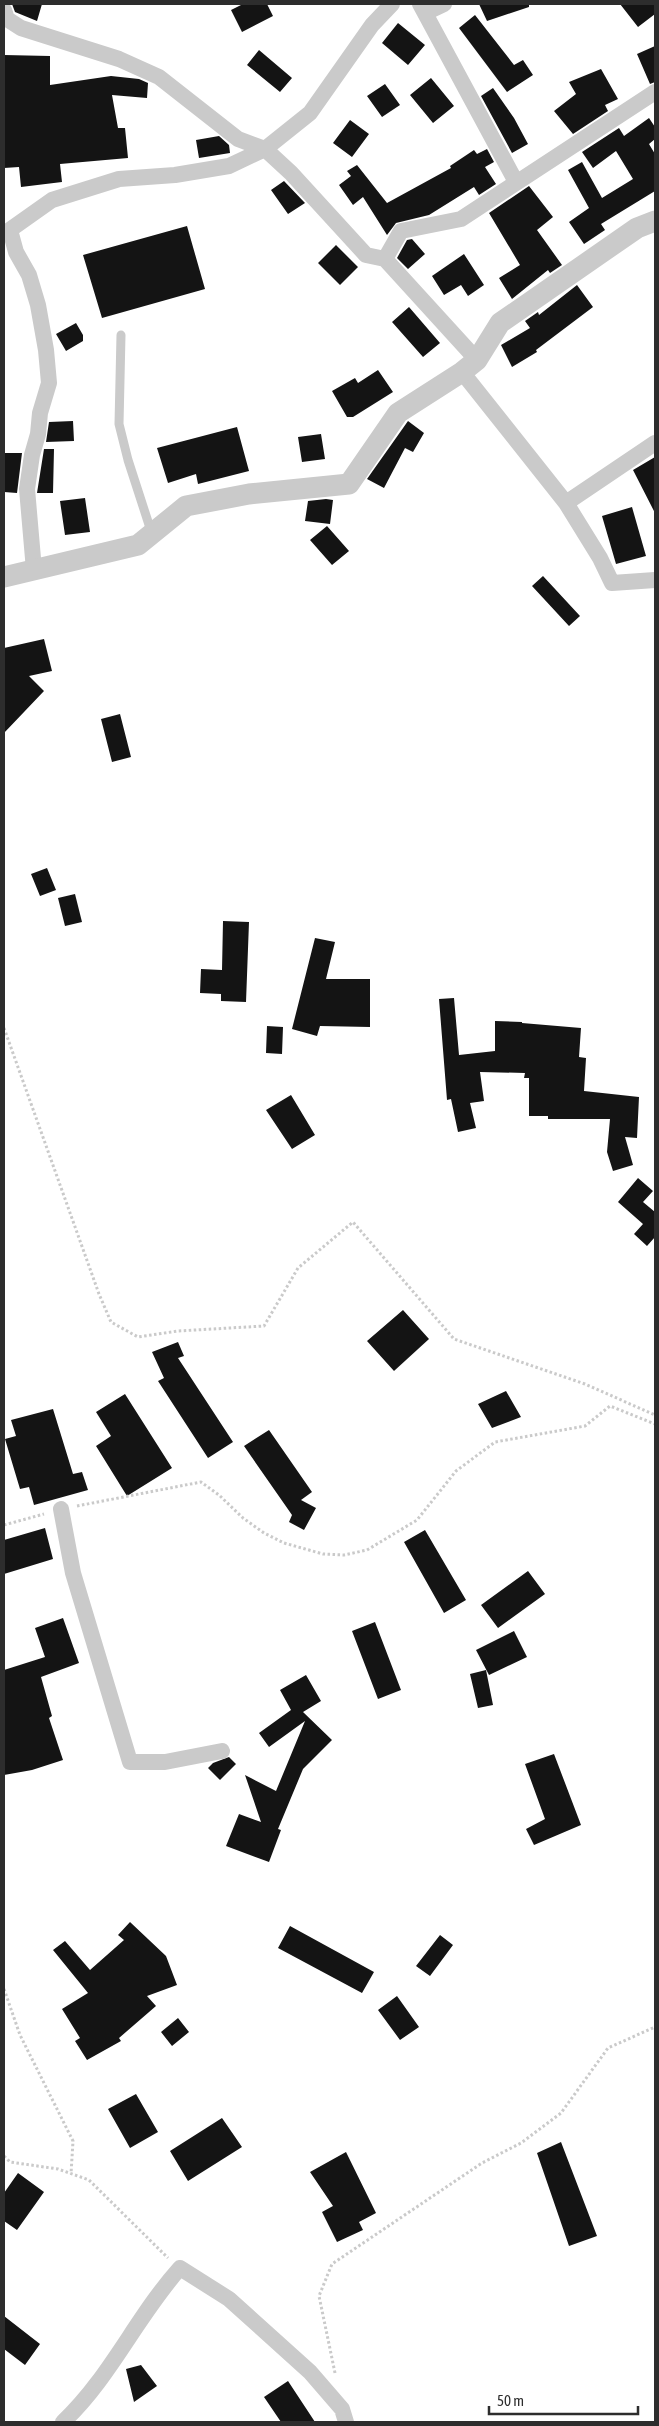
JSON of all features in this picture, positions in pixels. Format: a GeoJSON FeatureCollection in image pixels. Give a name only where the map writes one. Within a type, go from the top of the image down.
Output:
{"type":"FeatureCollection","features":[{"type":"Feature","properties":{"kind":"street"},"geometry":{"type":"LineString","coordinates":[[34,570],[27,488],[32,455],[38,434],[40,413],[49,383],[46,350],[38,305],[29,276],[7,232],[52,200],[120,179],[174,175],[229,166],[265,149],[310,113],[372,24],[392,4]]}},
{"type":"Feature","properties":{"kind":"street"},"geometry":{"type":"LineString","coordinates":[[444,4],[422,8],[516,182]]}},
{"type":"Feature","properties":{"kind":"street"},"geometry":{"type":"LineString","coordinates":[[4,10],[7,19],[21,28],[120,59],[159,77],[238,139],[265,149],[291,172],[366,255],[385,259],[470,366],[566,502],[600,558],[612,584],[655,580]]}},
{"type":"Feature","properties":{"kind":"street"},"geometry":{"type":"LineString","coordinates":[[385,259],[401,231],[461,219],[655,92]]}},
{"type":"Feature","properties":{"kind":"street"},"geometry":{"type":"LineString","coordinates":[[4,577],[138,545],[186,506],[214,499],[350,484],[398,413],[470,366],[500,323],[637,228],[655,221]]}},
{"type":"Feature","properties":{"kind":"street"},"geometry":{"type":"LineString","coordinates":[[566,502],[655,443]]}},
{"type":"Feature","properties":{"kind":"street"},"geometry":{"type":"LineString","coordinates":[[61,1509],[73,1573],[130,1762],[165,1762],[222,1751]]}},
{"type":"Feature","properties":{"kind":"street"},"geometry":{"type":"LineString","coordinates":[[63,2422],[135,2331],[158,2293],[180,2268],[229,2299],[310,2372],[342,2409],[346,2422]]}},
{"type":"Feature","properties":{"kind":"lane"},"geometry":{"type":"LineString","coordinates":[[121,335],[119,424],[128,460],[152,534]]}},
{"type":"Feature","properties":{"kind":"path"},"geometry":{"type":"LineString","coordinates":[[4,1028],[98,1294],[111,1322],[138,1337],[178,1331],[264,1326],[298,1268],[353,1222],[454,1339],[585,1384],[655,1415]]}},
{"type":"Feature","properties":{"kind":"path"},"geometry":{"type":"LineString","coordinates":[[4,1525],[61,1509],[201,1482],[219,1495],[243,1518],[264,1533],[284,1543],[315,1552],[344,1555],[367,1550],[417,1520],[456,1472],[495,1442],[585,1426],[610,1406],[655,1424]]}},
{"type":"Feature","properties":{"kind":"path"},"geometry":{"type":"LineString","coordinates":[[4,1989],[20,2035],[74,2141],[71,2174]]}},
{"type":"Feature","properties":{"kind":"path"},"geometry":{"type":"LineString","coordinates":[[335,2375],[319,2296],[332,2264],[458,2179],[521,2143],[561,2113],[608,2048],[655,2027]]}},
{"type":"Feature","properties":{"kind":"path"},"geometry":{"type":"LineString","coordinates":[[4,2156],[10,2162],[58,2169],[89,2180],[180,2268]]}},
{"type":"Feature","properties":{"kind":"building"},"geometry":{"type":"Polygon","coordinates":[[[12,4],[42,4],[37,21],[15,12],[12,4]]]}},
{"type":"Feature","properties":{"kind":"building"},"geometry":{"type":"Polygon","coordinates":[[[243,4],[267,4],[273,16],[242,32],[231,10],[243,4]]]}},
{"type":"Feature","properties":{"kind":"building"},"geometry":{"type":"Polygon","coordinates":[[[479,4],[529,4],[529,7],[487,21],[479,4]]]}},
{"type":"Feature","properties":{"kind":"building"},"geometry":{"type":"Polygon","coordinates":[[[620,4],[655,4],[655,14],[638,27],[620,4]]]}},
{"type":"Feature","properties":{"kind":"building"},"geometry":{"type":"Polygon","coordinates":[[[475,15],[514,65],[523,60],[533,75],[507,92],[459,28],[475,15]]]}},
{"type":"Feature","properties":{"kind":"building"},"geometry":{"type":"Polygon","coordinates":[[[398,23],[425,45],[408,65],[382,43],[398,23]]]}},
{"type":"Feature","properties":{"kind":"building"},"geometry":{"type":"Polygon","coordinates":[[[655,46],[655,82],[650,84],[637,54],[655,46]]]}},
{"type":"Feature","properties":{"kind":"building"},"geometry":{"type":"Polygon","coordinates":[[[259,50],[292,78],[280,92],[247,65],[259,50]]]}},
{"type":"Feature","properties":{"kind":"building"},"geometry":{"type":"Polygon","coordinates":[[[4,55],[50,56],[50,85],[111,76],[139,79],[148,83],[147,98],[112,95],[118,128],[125,128],[128,158],[60,164],[62,182],[21,187],[19,167],[4,168],[4,55]]]}},
{"type":"Feature","properties":{"kind":"building"},"geometry":{"type":"Polygon","coordinates":[[[601,69],[618,99],[605,105],[608,111],[573,134],[554,111],[576,94],[569,82],[601,69]]]}},
{"type":"Feature","properties":{"kind":"building"},"geometry":{"type":"Polygon","coordinates":[[[431,78],[454,106],[433,123],[410,95],[431,78]]]}},
{"type":"Feature","properties":{"kind":"building"},"geometry":{"type":"Polygon","coordinates":[[[385,84],[400,105],[382,117],[367,96],[385,84]]]}},
{"type":"Feature","properties":{"kind":"building"},"geometry":{"type":"Polygon","coordinates":[[[493,88],[514,118],[528,144],[512,153],[481,96],[493,88]]]}},
{"type":"Feature","properties":{"kind":"building"},"geometry":{"type":"Polygon","coordinates":[[[649,118],[655,127],[655,139],[649,144],[655,154],[655,191],[601,224],[605,230],[584,244],[569,222],[589,208],[568,170],[582,162],[602,198],[633,179],[616,151],[593,168],[582,152],[619,128],[624,136],[649,118]]]}},
{"type":"Feature","properties":{"kind":"building"},"geometry":{"type":"Polygon","coordinates":[[[350,120],[369,134],[352,157],[333,143],[350,120]]]}},
{"type":"Feature","properties":{"kind":"building"},"geometry":{"type":"Polygon","coordinates":[[[219,136],[229,145],[230,153],[199,158],[196,140],[219,136]]]}},
{"type":"Feature","properties":{"kind":"building"},"geometry":{"type":"Polygon","coordinates":[[[487,149],[494,162],[485,167],[496,184],[479,195],[474,187],[429,215],[396,223],[387,235],[363,197],[353,205],[339,185],[351,176],[347,171],[357,165],[387,203],[451,168],[450,166],[474,150],[477,154],[487,149]]]}},
{"type":"Feature","properties":{"kind":"building"},"geometry":{"type":"Polygon","coordinates":[[[284,181],[305,203],[288,214],[271,190],[284,181]]]}},
{"type":"Feature","properties":{"kind":"building"},"geometry":{"type":"Polygon","coordinates":[[[529,186],[553,217],[537,230],[562,265],[550,273],[548,270],[512,299],[499,278],[520,265],[489,213],[529,186]]]}},
{"type":"Feature","properties":{"kind":"building"},"geometry":{"type":"Polygon","coordinates":[[[187,226],[205,289],[102,318],[83,255],[187,226]]]}},
{"type":"Feature","properties":{"kind":"building"},"geometry":{"type":"Polygon","coordinates":[[[412,239],[425,254],[408,269],[397,258],[407,240],[412,239]]]}},
{"type":"Feature","properties":{"kind":"building"},"geometry":{"type":"Polygon","coordinates":[[[336,245],[358,267],[340,285],[318,263],[336,245]]]}},
{"type":"Feature","properties":{"kind":"building"},"geometry":{"type":"Polygon","coordinates":[[[464,254],[484,285],[468,296],[461,285],[444,295],[432,276],[464,254]]]}},
{"type":"Feature","properties":{"kind":"building"},"geometry":{"type":"Polygon","coordinates":[[[577,285],[593,307],[536,350],[537,352],[512,367],[501,345],[530,328],[525,321],[538,312],[539,315],[577,285]]]}},
{"type":"Feature","properties":{"kind":"building"},"geometry":{"type":"Polygon","coordinates":[[[409,307],[440,343],[423,357],[392,322],[409,307]]]}},
{"type":"Feature","properties":{"kind":"building"},"geometry":{"type":"Polygon","coordinates":[[[76,323],[83,335],[83,341],[66,351],[56,334],[76,323]]]}},
{"type":"Feature","properties":{"kind":"building"},"geometry":{"type":"Polygon","coordinates":[[[378,370],[393,392],[353,417],[347,417],[332,391],[355,378],[358,383],[378,370]]]}},
{"type":"Feature","properties":{"kind":"building"},"geometry":{"type":"Polygon","coordinates":[[[73,421],[74,441],[46,442],[49,422],[73,421]]]}},
{"type":"Feature","properties":{"kind":"building"},"geometry":{"type":"Polygon","coordinates":[[[408,421],[424,433],[413,452],[405,448],[384,488],[367,479],[408,421]]]}},
{"type":"Feature","properties":{"kind":"building"},"geometry":{"type":"Polygon","coordinates":[[[237,427],[249,471],[198,484],[196,474],[168,483],[157,448],[237,427]]]}},
{"type":"Feature","properties":{"kind":"building"},"geometry":{"type":"Polygon","coordinates":[[[321,434],[325,459],[302,462],[298,437],[321,434]]]}},
{"type":"Feature","properties":{"kind":"building"},"geometry":{"type":"Polygon","coordinates":[[[44,449],[54,449],[53,493],[37,493],[44,449]]]}},
{"type":"Feature","properties":{"kind":"building"},"geometry":{"type":"Polygon","coordinates":[[[4,453],[22,453],[17,493],[4,492],[4,453]]]}},
{"type":"Feature","properties":{"kind":"building"},"geometry":{"type":"Polygon","coordinates":[[[655,457],[655,513],[633,470],[655,457]]]}},
{"type":"Feature","properties":{"kind":"building"},"geometry":{"type":"Polygon","coordinates":[[[85,498],[90,532],[65,535],[60,501],[85,498]]]}},
{"type":"Feature","properties":{"kind":"building"},"geometry":{"type":"Polygon","coordinates":[[[333,500],[330,524],[305,521],[308,501],[333,500]]]}},
{"type":"Feature","properties":{"kind":"building"},"geometry":{"type":"Polygon","coordinates":[[[632,507],[646,556],[616,564],[602,516],[632,507]]]}},
{"type":"Feature","properties":{"kind":"building"},"geometry":{"type":"Polygon","coordinates":[[[327,526],[349,551],[332,565],[310,540],[327,526]]]}},
{"type":"Feature","properties":{"kind":"building"},"geometry":{"type":"Polygon","coordinates":[[[543,576],[580,616],[569,626],[532,586],[543,576]]]}},
{"type":"Feature","properties":{"kind":"building"},"geometry":{"type":"Polygon","coordinates":[[[44,639],[52,671],[29,676],[44,691],[4,733],[4,648],[44,639]]]}},
{"type":"Feature","properties":{"kind":"building"},"geometry":{"type":"Polygon","coordinates":[[[120,714],[131,757],[112,762],[101,719],[120,714]]]}},
{"type":"Feature","properties":{"kind":"building"},"geometry":{"type":"Polygon","coordinates":[[[47,868],[56,890],[40,896],[31,874],[47,868]]]}},
{"type":"Feature","properties":{"kind":"building"},"geometry":{"type":"Polygon","coordinates":[[[75,894],[82,922],[65,926],[58,898],[75,894]]]}},
{"type":"Feature","properties":{"kind":"building"},"geometry":{"type":"Polygon","coordinates":[[[223,921],[249,922],[246,1002],[221,1001],[221,994],[200,993],[201,969],[222,970],[223,921]]]}},
{"type":"Feature","properties":{"kind":"building"},"geometry":{"type":"Polygon","coordinates":[[[315,938],[335,942],[326,979],[370,979],[370,1027],[320,1026],[317,1036],[292,1029],[315,938]]]}},
{"type":"Feature","properties":{"kind":"building"},"geometry":{"type":"Polygon","coordinates":[[[454,998],[459,1055],[495,1051],[495,1021],[581,1028],[579,1057],[586,1058],[584,1091],[639,1097],[637,1138],[625,1137],[633,1165],[613,1171],[607,1152],[610,1119],[548,1119],[548,1116],[529,1116],[529,1078],[524,1078],[525,1073],[480,1072],[484,1101],[470,1103],[476,1128],[458,1132],[451,1099],[447,1100],[439,999],[454,998]]]}},
{"type":"Feature","properties":{"kind":"building"},"geometry":{"type":"Polygon","coordinates":[[[267,1026],[283,1027],[282,1054],[266,1053],[267,1026]]]}},
{"type":"Feature","properties":{"kind":"building"},"geometry":{"type":"Polygon","coordinates":[[[291,1095],[315,1135],[292,1149],[266,1110],[291,1095]]]}},
{"type":"Feature","properties":{"kind":"building"},"geometry":{"type":"Polygon","coordinates":[[[638,1178],[653,1191],[643,1202],[655,1212],[655,1237],[647,1246],[634,1234],[643,1224],[618,1202],[638,1178]]]}},
{"type":"Feature","properties":{"kind":"building"},"geometry":{"type":"Polygon","coordinates":[[[403,1310],[429,1339],[394,1371],[367,1341],[403,1310]]]}},
{"type":"Feature","properties":{"kind":"building"},"geometry":{"type":"Polygon","coordinates":[[[178,1342],[184,1356],[178,1358],[233,1442],[208,1458],[158,1381],[164,1378],[152,1352],[178,1342]]]}},
{"type":"Feature","properties":{"kind":"building"},"geometry":{"type":"Polygon","coordinates":[[[506,1391],[521,1417],[492,1428],[478,1404],[506,1391]]]}},
{"type":"Feature","properties":{"kind":"building"},"geometry":{"type":"Polygon","coordinates":[[[125,1394],[172,1468],[127,1496],[96,1446],[111,1436],[96,1412],[125,1394]]]}},
{"type":"Feature","properties":{"kind":"building"},"geometry":{"type":"Polygon","coordinates":[[[53,1409],[73,1474],[82,1472],[88,1490],[34,1505],[29,1487],[20,1489],[5,1439],[16,1436],[11,1420],[53,1409]]]}},
{"type":"Feature","properties":{"kind":"building"},"geometry":{"type":"Polygon","coordinates":[[[269,1430],[312,1492],[301,1500],[316,1508],[304,1530],[289,1522],[292,1515],[244,1446],[269,1430]]]}},
{"type":"Feature","properties":{"kind":"building"},"geometry":{"type":"Polygon","coordinates":[[[45,1528],[53,1559],[4,1574],[4,1540],[45,1528]]]}},
{"type":"Feature","properties":{"kind":"building"},"geometry":{"type":"Polygon","coordinates":[[[425,1530],[466,1600],[444,1613],[404,1542],[425,1530]]]}},
{"type":"Feature","properties":{"kind":"building"},"geometry":{"type":"Polygon","coordinates":[[[528,1571],[545,1594],[498,1628],[481,1605],[528,1571]]]}},
{"type":"Feature","properties":{"kind":"building"},"geometry":{"type":"Polygon","coordinates":[[[63,1618],[79,1663],[41,1677],[52,1716],[49,1718],[63,1760],[32,1770],[4,1775],[4,1670],[45,1657],[35,1628],[63,1618]]]}},
{"type":"Feature","properties":{"kind":"building"},"geometry":{"type":"Polygon","coordinates":[[[375,1622],[401,1690],[378,1699],[352,1631],[375,1622]]]}},
{"type":"Feature","properties":{"kind":"building"},"geometry":{"type":"Polygon","coordinates":[[[514,1631],[527,1657],[489,1675],[476,1650],[514,1631]]]}},
{"type":"Feature","properties":{"kind":"building"},"geometry":{"type":"Polygon","coordinates":[[[486,1670],[493,1705],[478,1708],[470,1674],[486,1670]]]}},
{"type":"Feature","properties":{"kind":"building"},"geometry":{"type":"Polygon","coordinates":[[[306,1675],[321,1701],[303,1712],[332,1740],[303,1769],[278,1829],[281,1830],[269,1862],[226,1846],[239,1814],[261,1822],[245,1775],[276,1791],[305,1721],[269,1747],[259,1733],[291,1710],[280,1690],[306,1675]]]}},
{"type":"Feature","properties":{"kind":"building"},"geometry":{"type":"Polygon","coordinates":[[[554,1754],[581,1825],[534,1845],[526,1829],[545,1819],[525,1764],[554,1754]]]}},
{"type":"Feature","properties":{"kind":"building"},"geometry":{"type":"Polygon","coordinates":[[[229,1757],[236,1764],[220,1780],[208,1768],[213,1763],[229,1757]]]}},
{"type":"Feature","properties":{"kind":"building"},"geometry":{"type":"Polygon","coordinates":[[[130,1922],[166,1956],[177,1985],[147,1996],[156,2006],[119,2038],[121,2041],[87,2060],[75,2041],[80,2038],[62,2009],[88,1993],[53,1950],[65,1941],[90,1970],[124,1940],[118,1935],[130,1922]]]}},
{"type":"Feature","properties":{"kind":"building"},"geometry":{"type":"Polygon","coordinates":[[[290,1926],[374,1972],[362,1993],[278,1948],[290,1926]]]}},
{"type":"Feature","properties":{"kind":"building"},"geometry":{"type":"Polygon","coordinates":[[[440,1935],[453,1945],[430,1976],[416,1966],[440,1935]]]}},
{"type":"Feature","properties":{"kind":"building"},"geometry":{"type":"Polygon","coordinates":[[[397,1996],[419,2027],[400,2040],[378,2010],[397,1996]]]}},
{"type":"Feature","properties":{"kind":"building"},"geometry":{"type":"Polygon","coordinates":[[[178,2018],[189,2032],[172,2046],[161,2032],[178,2018]]]}},
{"type":"Feature","properties":{"kind":"building"},"geometry":{"type":"Polygon","coordinates":[[[136,2094],[158,2132],[130,2148],[108,2109],[136,2094]]]}},
{"type":"Feature","properties":{"kind":"building"},"geometry":{"type":"Polygon","coordinates":[[[222,2118],[242,2147],[188,2181],[170,2151],[222,2118]]]}},
{"type":"Feature","properties":{"kind":"building"},"geometry":{"type":"Polygon","coordinates":[[[561,2142],[597,2236],[569,2246],[537,2153],[561,2142]]]}},
{"type":"Feature","properties":{"kind":"building"},"geometry":{"type":"Polygon","coordinates":[[[346,2152],[376,2213],[359,2222],[363,2230],[337,2242],[322,2212],[333,2206],[310,2172],[346,2152]]]}},
{"type":"Feature","properties":{"kind":"building"},"geometry":{"type":"Polygon","coordinates":[[[18,2173],[44,2192],[17,2230],[4,2221],[4,2193],[18,2173]]]}},
{"type":"Feature","properties":{"kind":"building"},"geometry":{"type":"Polygon","coordinates":[[[4,2316],[40,2344],[25,2365],[4,2349],[4,2316]]]}},
{"type":"Feature","properties":{"kind":"building"},"geometry":{"type":"Polygon","coordinates":[[[141,2365],[157,2386],[134,2402],[126,2369],[141,2365]]]}},
{"type":"Feature","properties":{"kind":"building"},"geometry":{"type":"Polygon","coordinates":[[[288,2381],[315,2422],[281,2422],[264,2397],[288,2381]]]}}]}
